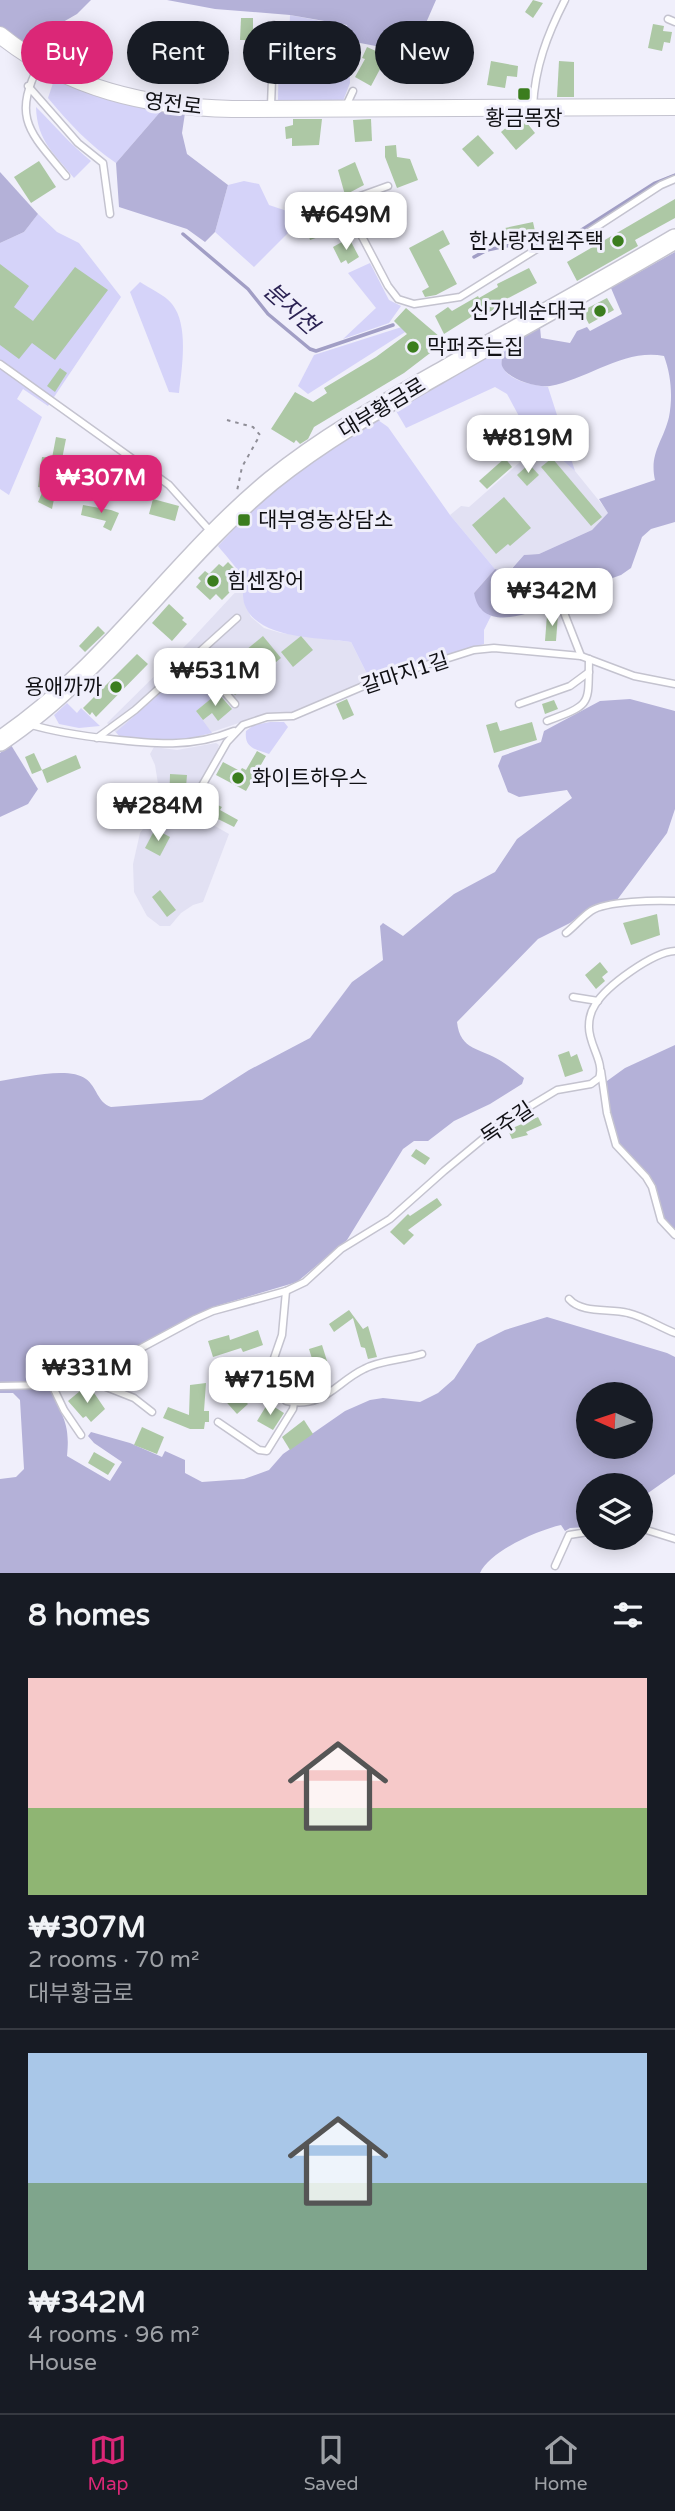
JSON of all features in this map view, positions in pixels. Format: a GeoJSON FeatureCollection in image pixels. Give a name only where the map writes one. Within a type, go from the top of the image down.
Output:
{"type":"FeatureCollection","features":[{"type":"Feature","properties":{"kind":"main road","name":"대부황금로"},"geometry":{"type":"LineString","coordinates":[[0,741],[69,687],[214,534],[291,466],[382,406],[675,239]]}},
{"type":"Feature","properties":{"kind":"street","name":"영전로"},"geometry":{"type":"LineString","coordinates":[[0,35],[21,50]]}},
{"type":"Feature","properties":{"kind":"street","name":"영전로"},"geometry":{"type":"LineString","coordinates":[[88,84],[145,102],[206,108],[675,107]]}},
{"type":"Feature","properties":{"kind":"lane"},"geometry":{"type":"LineString","coordinates":[[533,106],[537,70],[544,43],[565,0]]}},
{"type":"Feature","properties":{"kind":"lane"},"geometry":{"type":"LineString","coordinates":[[271,108],[272,84]]}},
{"type":"Feature","properties":{"kind":"lane"},"geometry":{"type":"LineString","coordinates":[[28,86],[24,102],[26,119],[33,135],[65,176]]}},
{"type":"Feature","properties":{"kind":"lane"},"geometry":{"type":"LineString","coordinates":[[28,86],[78,143],[103,163],[110,214]]}},
{"type":"Feature","properties":{"kind":"lane"},"geometry":{"type":"LineString","coordinates":[[345,107],[353,92]]}},
{"type":"Feature","properties":{"kind":"lane"},"geometry":{"type":"LineString","coordinates":[[388,186],[352,200],[347,207],[388,286],[398,299],[414,304],[460,297],[531,252],[555,242],[581,237],[661,185],[675,180]]}},
{"type":"Feature","properties":{"kind":"lane"},"geometry":{"type":"LineString","coordinates":[[0,364],[169,485],[214,534]]}},
{"type":"Feature","properties":{"kind":"lane"},"geometry":{"type":"LineString","coordinates":[[561,605],[581,656]]}},
{"type":"Feature","properties":{"kind":"lane"},"geometry":{"type":"LineString","coordinates":[[97,737],[121,722],[237,618]]}},
{"type":"Feature","properties":{"kind":"lane","name":"갈마지1길"},"geometry":{"type":"LineString","coordinates":[[26,723],[56,732],[175,745],[212,739],[258,720],[293,716],[373,682],[474,650],[494,648],[581,656],[634,677],[675,684]]}},
{"type":"Feature","properties":{"kind":"lane"},"geometry":{"type":"LineString","coordinates":[[194,656],[235,704]]}},
{"type":"Feature","properties":{"kind":"lane"},"geometry":{"type":"LineString","coordinates":[[547,721],[574,710],[588,699],[589,659]]}},
{"type":"Feature","properties":{"kind":"lane"},"geometry":{"type":"LineString","coordinates":[[519,704],[570,686],[589,672]]}},
{"type":"Feature","properties":{"kind":"lane"},"geometry":{"type":"LineString","coordinates":[[195,798],[236,731]]}},
{"type":"Feature","properties":{"kind":"lane"},"geometry":{"type":"LineString","coordinates":[[566,933],[584,916],[599,907],[675,901]]}},
{"type":"Feature","properties":{"kind":"lane"},"geometry":{"type":"LineString","coordinates":[[675,951],[665,953],[623,978],[598,1001],[591,1012],[589,1030],[604,1078],[607,1113],[616,1145],[646,1177],[652,1187],[661,1220],[675,1235]]}},
{"type":"Feature","properties":{"kind":"lane"},"geometry":{"type":"LineString","coordinates":[[573,997],[598,1001]]}},
{"type":"Feature","properties":{"kind":"lane","name":"독주길"},"geometry":{"type":"LineString","coordinates":[[0,1386],[52,1385],[91,1375],[175,1328],[213,1311],[286,1291],[305,1282],[341,1249],[390,1219],[496,1128],[557,1090],[591,1084],[599,1078],[601,1069]]}},
{"type":"Feature","properties":{"kind":"lane"},"geometry":{"type":"LineString","coordinates":[[281,1398],[272,1364],[282,1335],[286,1291]]}},
{"type":"Feature","properties":{"kind":"lane"},"geometry":{"type":"LineString","coordinates":[[569,1299],[572,1303],[584,1307],[632,1313],[675,1333]]}},
{"type":"Feature","properties":{"kind":"lane"},"geometry":{"type":"LineString","coordinates":[[250,1391],[294,1403],[305,1402],[331,1393],[366,1367],[422,1354]]}},
{"type":"Feature","properties":{"kind":"lane"},"geometry":{"type":"LineString","coordinates":[[91,1375],[101,1385],[134,1398],[152,1412]]}},
{"type":"Feature","properties":{"kind":"lane"},"geometry":{"type":"LineString","coordinates":[[52,1385],[64,1410],[81,1434]]}},
{"type":"Feature","properties":{"kind":"lane"},"geometry":{"type":"LineString","coordinates":[[218,1422],[259,1450],[267,1451],[282,1429],[294,1403]]}},
{"type":"Feature","properties":{"kind":"lane"},"geometry":{"type":"LineString","coordinates":[[653,1532],[675,1539]]}},
{"type":"Feature","properties":{"kind":"lane"},"geometry":{"type":"LineString","coordinates":[[555,1566],[569,1535],[576,1534]]}},
{"type":"Feature","properties":{"kind":"path"},"geometry":{"type":"LineString","coordinates":[[227,420],[253,428],[260,435],[242,467],[237,502],[240,509]]}},
{"type":"Feature","properties":{"kind":"shaded area"},"geometry":{"type":"Polygon","coordinates":[[[0,0],[91,0],[77,14],[65,21],[21,21],[21,43],[0,27],[0,0]]]}},
{"type":"Feature","properties":{"kind":"shaded area"},"geometry":{"type":"Polygon","coordinates":[[[167,0],[436,0],[427,21],[375,21],[375,46],[361,43],[361,21],[324,21],[290,15],[215,9],[167,0]]]}},
{"type":"Feature","properties":{"kind":"shaded area"},"geometry":{"type":"Polygon","coordinates":[[[290,15],[322,21],[290,21],[290,15]]]}},
{"type":"Feature","properties":{"kind":"shaded area"},"geometry":{"type":"Polygon","coordinates":[[[53,84],[72,84],[111,100],[161,111],[116,163],[80,133],[48,98],[53,84]]]}},
{"type":"Feature","properties":{"kind":"shaded area"},"geometry":{"type":"Polygon","coordinates":[[[278,84],[350,84],[343,101],[278,101],[278,84]]]}},
{"type":"Feature","properties":{"kind":"shaded area"},"geometry":{"type":"Polygon","coordinates":[[[36,107],[91,161],[74,178],[43,138],[36,107]]]}},
{"type":"Feature","properties":{"kind":"shaded area"},"geometry":{"type":"Polygon","coordinates":[[[161,111],[185,113],[182,133],[187,154],[228,185],[215,232],[205,242],[187,229],[119,207],[116,163],[161,111]]]}},
{"type":"Feature","properties":{"kind":"shaded area"},"geometry":{"type":"Polygon","coordinates":[[[0,172],[38,214],[24,232],[0,243],[0,172]]]}},
{"type":"Feature","properties":{"kind":"shaded area"},"geometry":{"type":"Polygon","coordinates":[[[244,181],[259,184],[269,205],[296,214],[295,226],[254,267],[215,232],[228,185],[244,181]]]}},
{"type":"Feature","properties":{"kind":"shaded area"},"geometry":{"type":"Polygon","coordinates":[[[38,214],[57,232],[79,243],[121,297],[48,406],[23,389],[17,399],[42,417],[9,495],[0,489],[0,243],[24,232],[38,214]]]}},
{"type":"Feature","properties":{"kind":"shaded area"},"geometry":{"type":"Polygon","coordinates":[[[675,252],[675,522],[651,529],[642,537],[631,568],[621,575],[576,591],[565,607],[562,601],[511,617],[487,614],[479,606],[474,593],[495,569],[508,573],[524,555],[539,554],[592,530],[608,513],[599,499],[655,480],[655,455],[669,417],[671,401],[670,378],[664,356],[635,356],[564,382],[544,386],[523,382],[510,375],[502,366],[502,355],[511,344],[540,327],[541,338],[570,343],[577,331],[587,327],[590,331],[622,314],[611,288],[675,252]]]}},
{"type":"Feature","properties":{"kind":"shaded area"},"geometry":{"type":"Polygon","coordinates":[[[370,263],[389,300],[401,306],[389,323],[343,339],[376,308],[348,273],[370,263]]]}},
{"type":"Feature","properties":{"kind":"shaded area"},"geometry":{"type":"Polygon","coordinates":[[[140,282],[172,304],[181,323],[183,347],[179,393],[169,392],[130,292],[140,282]]]}},
{"type":"Feature","properties":{"kind":"shaded area"},"geometry":{"type":"Polygon","coordinates":[[[411,324],[413,327],[308,394],[298,386],[314,355],[411,324]]]}},
{"type":"Feature","properties":{"kind":"shaded area"},"geometry":{"type":"Polygon","coordinates":[[[511,344],[502,355],[503,367],[516,379],[548,387],[575,471],[554,453],[536,448],[507,394],[495,387],[406,428],[396,411],[397,407],[511,344]]]}},
{"type":"Feature","properties":{"kind":"shaded area"},"geometry":{"type":"Polygon","coordinates":[[[378,420],[388,427],[450,515],[495,569],[474,593],[481,609],[491,616],[484,630],[484,644],[370,680],[351,642],[290,634],[261,624],[251,615],[244,603],[241,576],[218,546],[253,509],[284,482],[378,420]]]}},
{"type":"Feature","properties":{"kind":"shaded area"},"geometry":{"type":"Polygon","coordinates":[[[536,448],[554,453],[575,471],[609,513],[592,530],[539,554],[524,555],[507,573],[495,569],[450,515],[461,506],[469,507],[536,448]]]}},
{"type":"Feature","properties":{"kind":"shaded area","name":"대부영농상담소"},"geometry":{"type":"Polygon","coordinates":[[[242,585],[244,602],[251,617],[264,628],[281,633],[351,642],[370,680],[289,714],[266,714],[194,738],[121,738],[107,723],[242,585]]]}},
{"type":"Feature","properties":{"kind":"shaded area"},"geometry":{"type":"Polygon","coordinates":[[[193,665],[218,693],[196,711],[212,733],[177,741],[121,738],[116,732],[193,665]]]}},
{"type":"Feature","properties":{"kind":"shaded area"},"geometry":{"type":"Polygon","coordinates":[[[630,699],[675,711],[675,809],[667,833],[617,900],[592,906],[570,923],[538,939],[457,1022],[467,1044],[507,1065],[524,1078],[522,1084],[490,1104],[454,1121],[428,1141],[414,1141],[403,1149],[347,1240],[297,1282],[213,1307],[168,1329],[96,1371],[49,1383],[66,1424],[67,1456],[110,1481],[122,1462],[94,1443],[88,1436],[91,1432],[130,1443],[162,1457],[165,1451],[185,1460],[185,1473],[202,1482],[244,1479],[269,1470],[283,1454],[345,1411],[370,1400],[383,1398],[420,1402],[438,1393],[454,1379],[477,1344],[505,1330],[547,1317],[675,1357],[675,1474],[653,1490],[653,1473],[576,1473],[576,1528],[565,1531],[561,1525],[528,1537],[504,1549],[485,1565],[480,1573],[0,1573],[0,1479],[16,1477],[24,1469],[20,1400],[13,1393],[0,1393],[0,1081],[57,1073],[78,1075],[90,1082],[103,1102],[111,1107],[202,1100],[249,1070],[310,1038],[352,982],[383,960],[380,926],[383,923],[403,936],[454,894],[495,872],[517,839],[572,798],[567,790],[519,797],[508,792],[498,766],[502,756],[541,742],[544,731],[600,701],[630,699]]]}},
{"type":"Feature","properties":{"kind":"shaded area"},"geometry":{"type":"Polygon","coordinates":[[[67,703],[77,713],[81,708],[100,726],[79,728],[59,724],[54,715],[67,703]]]}},
{"type":"Feature","properties":{"kind":"shaded area"},"geometry":{"type":"Polygon","coordinates":[[[284,722],[288,727],[269,754],[249,744],[246,731],[254,725],[284,722]]]}},
{"type":"Feature","properties":{"kind":"shaded area"},"geometry":{"type":"Polygon","coordinates":[[[216,743],[219,745],[217,752],[189,803],[192,813],[229,834],[203,902],[181,913],[170,926],[160,926],[147,916],[134,892],[133,864],[140,833],[156,811],[159,790],[155,765],[150,754],[154,747],[177,750],[216,743]]]}},
{"type":"Feature","properties":{"kind":"shaded area"},"geometry":{"type":"Polygon","coordinates":[[[11,745],[38,789],[28,804],[0,817],[0,753],[11,745]]]}},
{"type":"Feature","properties":{"kind":"shaded area"},"geometry":{"type":"Polygon","coordinates":[[[675,1045],[675,1229],[669,1225],[662,1213],[650,1177],[623,1151],[617,1141],[609,1111],[607,1081],[625,1068],[675,1045]]]}},
{"type":"Feature","properties":{"kind":"building"},"geometry":{"type":"Polygon","coordinates":[[[533,0],[543,3],[533,18],[525,12],[533,0]]]}},
{"type":"Feature","properties":{"kind":"building"},"geometry":{"type":"Polygon","coordinates":[[[241,18],[253,18],[253,21],[243,21],[243,40],[240,40],[241,18]]]}},
{"type":"Feature","properties":{"kind":"building"},"geometry":{"type":"Polygon","coordinates":[[[653,24],[664,26],[663,31],[672,32],[670,43],[664,42],[662,51],[648,48],[653,24]]]}},
{"type":"Feature","properties":{"kind":"building"},"geometry":{"type":"Polygon","coordinates":[[[367,47],[375,51],[375,78],[371,86],[361,80],[361,66],[365,59],[362,58],[367,47]]]}},
{"type":"Feature","properties":{"kind":"building"},"geometry":{"type":"Polygon","coordinates":[[[491,61],[518,66],[517,77],[507,76],[505,88],[487,85],[491,61]]]}},
{"type":"Feature","properties":{"kind":"building"},"geometry":{"type":"Polygon","coordinates":[[[559,61],[574,62],[574,97],[557,97],[559,61]]]}},
{"type":"Feature","properties":{"kind":"building"},"geometry":{"type":"Polygon","coordinates":[[[518,118],[523,118],[535,133],[516,150],[501,132],[518,118]]]}},
{"type":"Feature","properties":{"kind":"building"},"geometry":{"type":"Polygon","coordinates":[[[293,119],[322,119],[319,145],[292,146],[292,138],[286,139],[285,127],[293,125],[293,119]]]}},
{"type":"Feature","properties":{"kind":"building"},"geometry":{"type":"Polygon","coordinates":[[[371,119],[372,141],[355,142],[353,120],[371,119]]]}},
{"type":"Feature","properties":{"kind":"building"},"geometry":{"type":"Polygon","coordinates":[[[478,135],[494,153],[478,167],[462,149],[478,135]]]}},
{"type":"Feature","properties":{"kind":"building"},"geometry":{"type":"Polygon","coordinates":[[[396,145],[397,157],[410,159],[418,180],[397,188],[385,157],[385,146],[396,145]]]}},
{"type":"Feature","properties":{"kind":"building"},"geometry":{"type":"Polygon","coordinates":[[[39,161],[56,187],[31,203],[14,177],[39,161]]]}},
{"type":"Feature","properties":{"kind":"building"},"geometry":{"type":"Polygon","coordinates":[[[355,162],[364,185],[345,195],[338,170],[355,162]]]}},
{"type":"Feature","properties":{"kind":"building"},"geometry":{"type":"Polygon","coordinates":[[[675,199],[675,218],[635,240],[638,246],[577,281],[567,262],[675,199]]]}},
{"type":"Feature","properties":{"kind":"building"},"geometry":{"type":"Polygon","coordinates":[[[320,212],[327,234],[310,240],[303,218],[320,212]]]}},
{"type":"Feature","properties":{"kind":"building"},"geometry":{"type":"Polygon","coordinates":[[[533,222],[536,236],[503,243],[500,229],[533,222]]]}},
{"type":"Feature","properties":{"kind":"building"},"geometry":{"type":"Polygon","coordinates":[[[443,230],[450,244],[439,250],[457,284],[436,295],[425,297],[422,291],[429,287],[409,248],[443,230]]]}},
{"type":"Feature","properties":{"kind":"building"},"geometry":{"type":"Polygon","coordinates":[[[349,238],[359,257],[348,264],[346,260],[341,263],[333,247],[349,238]]]}},
{"type":"Feature","properties":{"kind":"building"},"geometry":{"type":"Polygon","coordinates":[[[0,264],[29,286],[14,307],[33,321],[75,267],[108,290],[55,360],[32,343],[19,359],[0,345],[0,264]]]}},
{"type":"Feature","properties":{"kind":"building"},"geometry":{"type":"Polygon","coordinates":[[[529,268],[537,283],[493,306],[495,309],[473,321],[471,317],[444,334],[435,316],[448,307],[452,311],[478,296],[479,298],[498,287],[497,284],[529,268]]]}},
{"type":"Feature","properties":{"kind":"building"},"geometry":{"type":"Polygon","coordinates":[[[607,298],[614,310],[589,324],[582,311],[607,298]]]}},
{"type":"Feature","properties":{"kind":"building"},"geometry":{"type":"Polygon","coordinates":[[[406,308],[440,337],[433,341],[438,347],[404,373],[314,427],[308,439],[300,444],[271,429],[295,392],[313,402],[327,393],[324,388],[376,357],[407,334],[394,321],[406,308]]]}},
{"type":"Feature","properties":{"kind":"building"},"geometry":{"type":"Polygon","coordinates":[[[60,368],[67,373],[55,392],[47,386],[60,368]]]}},
{"type":"Feature","properties":{"kind":"building"},"geometry":{"type":"Polygon","coordinates":[[[541,432],[546,443],[537,446],[532,435],[541,432]]]}},
{"type":"Feature","properties":{"kind":"building"},"geometry":{"type":"Polygon","coordinates":[[[56,437],[66,439],[52,509],[38,502],[44,488],[38,487],[42,457],[52,458],[56,437]]]}},
{"type":"Feature","properties":{"kind":"building"},"geometry":{"type":"Polygon","coordinates":[[[505,458],[512,467],[487,489],[479,481],[505,458]]]}},
{"type":"Feature","properties":{"kind":"building"},"geometry":{"type":"Polygon","coordinates":[[[552,458],[602,517],[591,526],[541,467],[552,458]]]}},
{"type":"Feature","properties":{"kind":"building"},"geometry":{"type":"Polygon","coordinates":[[[529,464],[539,475],[527,486],[517,475],[529,464]]]}},
{"type":"Feature","properties":{"kind":"building"},"geometry":{"type":"Polygon","coordinates":[[[504,497],[531,528],[496,554],[472,525],[504,497]]]}},
{"type":"Feature","properties":{"kind":"building"},"geometry":{"type":"Polygon","coordinates":[[[153,499],[179,506],[175,521],[149,514],[153,499]]]}},
{"type":"Feature","properties":{"kind":"building"},"geometry":{"type":"Polygon","coordinates":[[[83,505],[119,513],[111,531],[103,527],[106,521],[81,515],[83,505]]]}},
{"type":"Feature","properties":{"kind":"building"},"geometry":{"type":"Polygon","coordinates":[[[228,562],[235,569],[231,572],[240,582],[222,600],[216,594],[210,600],[196,587],[201,581],[198,578],[205,571],[209,574],[219,564],[223,567],[228,562]]]}},
{"type":"Feature","properties":{"kind":"building"},"geometry":{"type":"Polygon","coordinates":[[[169,604],[187,624],[172,641],[152,623],[169,604]]]}},
{"type":"Feature","properties":{"kind":"building"},"geometry":{"type":"Polygon","coordinates":[[[547,615],[558,615],[556,641],[545,641],[547,615]]]}},
{"type":"Feature","properties":{"kind":"building"},"geometry":{"type":"Polygon","coordinates":[[[98,626],[105,633],[85,652],[79,646],[98,626]]]}},
{"type":"Feature","properties":{"kind":"building"},"geometry":{"type":"Polygon","coordinates":[[[263,636],[281,658],[235,695],[217,674],[263,636]]]}},
{"type":"Feature","properties":{"kind":"building"},"geometry":{"type":"Polygon","coordinates":[[[301,636],[313,650],[293,667],[281,652],[301,636]]]}},
{"type":"Feature","properties":{"kind":"building"},"geometry":{"type":"Polygon","coordinates":[[[137,654],[148,664],[96,717],[92,712],[90,715],[83,708],[137,654]]]}},
{"type":"Feature","properties":{"kind":"building"},"geometry":{"type":"Polygon","coordinates":[[[218,693],[232,709],[218,721],[212,713],[203,720],[196,711],[218,693]]]}},
{"type":"Feature","properties":{"kind":"building"},"geometry":{"type":"Polygon","coordinates":[[[347,699],[354,715],[343,720],[336,704],[347,699]]]}},
{"type":"Feature","properties":{"kind":"building"},"geometry":{"type":"Polygon","coordinates":[[[554,700],[558,709],[545,714],[542,704],[554,700]]]}},
{"type":"Feature","properties":{"kind":"building"},"geometry":{"type":"Polygon","coordinates":[[[497,722],[500,731],[532,722],[537,740],[494,753],[486,725],[497,722]]]}},
{"type":"Feature","properties":{"kind":"building"},"geometry":{"type":"Polygon","coordinates":[[[257,751],[266,756],[246,791],[216,775],[223,762],[240,771],[242,768],[246,770],[257,751]]]}},
{"type":"Feature","properties":{"kind":"building"},"geometry":{"type":"Polygon","coordinates":[[[34,753],[42,770],[32,774],[25,757],[34,753]]]}},
{"type":"Feature","properties":{"kind":"building"},"geometry":{"type":"Polygon","coordinates":[[[76,755],[81,768],[47,783],[42,770],[76,755]]]}},
{"type":"Feature","properties":{"kind":"building"},"geometry":{"type":"Polygon","coordinates":[[[170,774],[187,775],[184,811],[169,810],[170,774]]]}},
{"type":"Feature","properties":{"kind":"building"},"geometry":{"type":"Polygon","coordinates":[[[209,801],[222,807],[220,810],[238,820],[234,827],[216,818],[213,823],[194,812],[199,803],[206,807],[209,801]]]}},
{"type":"Feature","properties":{"kind":"building"},"geometry":{"type":"Polygon","coordinates":[[[155,829],[170,837],[160,856],[145,848],[155,829]]]}},
{"type":"Feature","properties":{"kind":"building"},"geometry":{"type":"Polygon","coordinates":[[[160,890],[176,910],[167,917],[152,897],[160,890]]]}},
{"type":"Feature","properties":{"kind":"building"},"geometry":{"type":"Polygon","coordinates":[[[657,914],[660,935],[631,945],[623,923],[657,914]]]}},
{"type":"Feature","properties":{"kind":"building"},"geometry":{"type":"Polygon","coordinates":[[[600,962],[608,972],[602,977],[605,981],[596,989],[585,975],[600,962]]]}},
{"type":"Feature","properties":{"kind":"building"},"geometry":{"type":"Polygon","coordinates":[[[569,1051],[571,1057],[577,1054],[583,1071],[565,1077],[558,1055],[569,1051]]]}},
{"type":"Feature","properties":{"kind":"building"},"geometry":{"type":"Polygon","coordinates":[[[538,1117],[542,1125],[526,1132],[528,1135],[512,1139],[508,1130],[538,1117]]]}},
{"type":"Feature","properties":{"kind":"building"},"geometry":{"type":"Polygon","coordinates":[[[416,1149],[430,1158],[425,1165],[411,1156],[416,1149]]]}},
{"type":"Feature","properties":{"kind":"building"},"geometry":{"type":"Polygon","coordinates":[[[437,1198],[442,1205],[408,1230],[414,1235],[404,1245],[390,1232],[408,1214],[410,1216],[437,1198]]]}},
{"type":"Feature","properties":{"kind":"building"},"geometry":{"type":"Polygon","coordinates":[[[349,1310],[363,1329],[368,1326],[377,1357],[368,1359],[365,1348],[361,1347],[353,1318],[334,1332],[329,1324],[349,1310]]]}},
{"type":"Feature","properties":{"kind":"building"},"geometry":{"type":"Polygon","coordinates":[[[258,1330],[263,1345],[243,1352],[241,1348],[213,1357],[208,1341],[229,1335],[230,1340],[258,1330]]]}},
{"type":"Feature","properties":{"kind":"building"},"geometry":{"type":"Polygon","coordinates":[[[322,1345],[327,1361],[314,1365],[309,1349],[322,1345]]]}},
{"type":"Feature","properties":{"kind":"building"},"geometry":{"type":"Polygon","coordinates":[[[206,1383],[204,1411],[209,1411],[209,1422],[205,1422],[204,1429],[190,1429],[163,1418],[168,1407],[189,1415],[190,1385],[206,1383]]]}},
{"type":"Feature","properties":{"kind":"building"},"geometry":{"type":"Polygon","coordinates":[[[230,1386],[248,1404],[237,1414],[220,1395],[230,1386]]]}},
{"type":"Feature","properties":{"kind":"building"},"geometry":{"type":"Polygon","coordinates":[[[92,1390],[105,1409],[91,1422],[86,1416],[83,1418],[68,1401],[80,1391],[84,1396],[92,1390]]]}},
{"type":"Feature","properties":{"kind":"building"},"geometry":{"type":"Polygon","coordinates":[[[268,1403],[284,1413],[273,1430],[257,1421],[268,1403]]]}},
{"type":"Feature","properties":{"kind":"building"},"geometry":{"type":"Polygon","coordinates":[[[304,1420],[313,1434],[290,1450],[282,1437],[304,1420]]]}},
{"type":"Feature","properties":{"kind":"building"},"geometry":{"type":"Polygon","coordinates":[[[142,1427],[164,1437],[157,1454],[134,1445],[142,1427]]]}},
{"type":"Feature","properties":{"kind":"building"},"geometry":{"type":"Polygon","coordinates":[[[94,1452],[115,1464],[108,1475],[88,1463],[94,1452]]]}},
{"type":"Feature","properties":{"kind":"waterway","name":"분지천"},"geometry":{"type":"LineString","coordinates":[[474,257],[487,250],[580,231],[655,183],[675,175]]}},
{"type":"Feature","properties":{"kind":"waterway","name":"분지천"},"geometry":{"type":"LineString","coordinates":[[183,234],[248,289],[268,314],[310,349],[316,351],[393,325]]}},
{"type":"Feature","properties":{"kind":"place","name":"황금목장"},"geometry":{"type":"Point","coordinates":[524,94]}},
{"type":"Feature","properties":{"kind":"place","name":"한사랑전원주택"},"geometry":{"type":"Point","coordinates":[618,241]}},
{"type":"Feature","properties":{"kind":"place","name":"신가네순대국"},"geometry":{"type":"Point","coordinates":[600,311]}},
{"type":"Feature","properties":{"kind":"place","name":"막퍼주는집"},"geometry":{"type":"Point","coordinates":[413,347]}},
{"type":"Feature","properties":{"kind":"place","name":"대부영농상담소"},"geometry":{"type":"Point","coordinates":[244,520]}},
{"type":"Feature","properties":{"kind":"place","name":"힘센장어"},"geometry":{"type":"Point","coordinates":[213,581]}},
{"type":"Feature","properties":{"kind":"place","name":"용애까까"},"geometry":{"type":"Point","coordinates":[116,687]}},
{"type":"Feature","properties":{"kind":"place","name":"화이트하우스"},"geometry":{"type":"Point","coordinates":[238,778]}}]}
